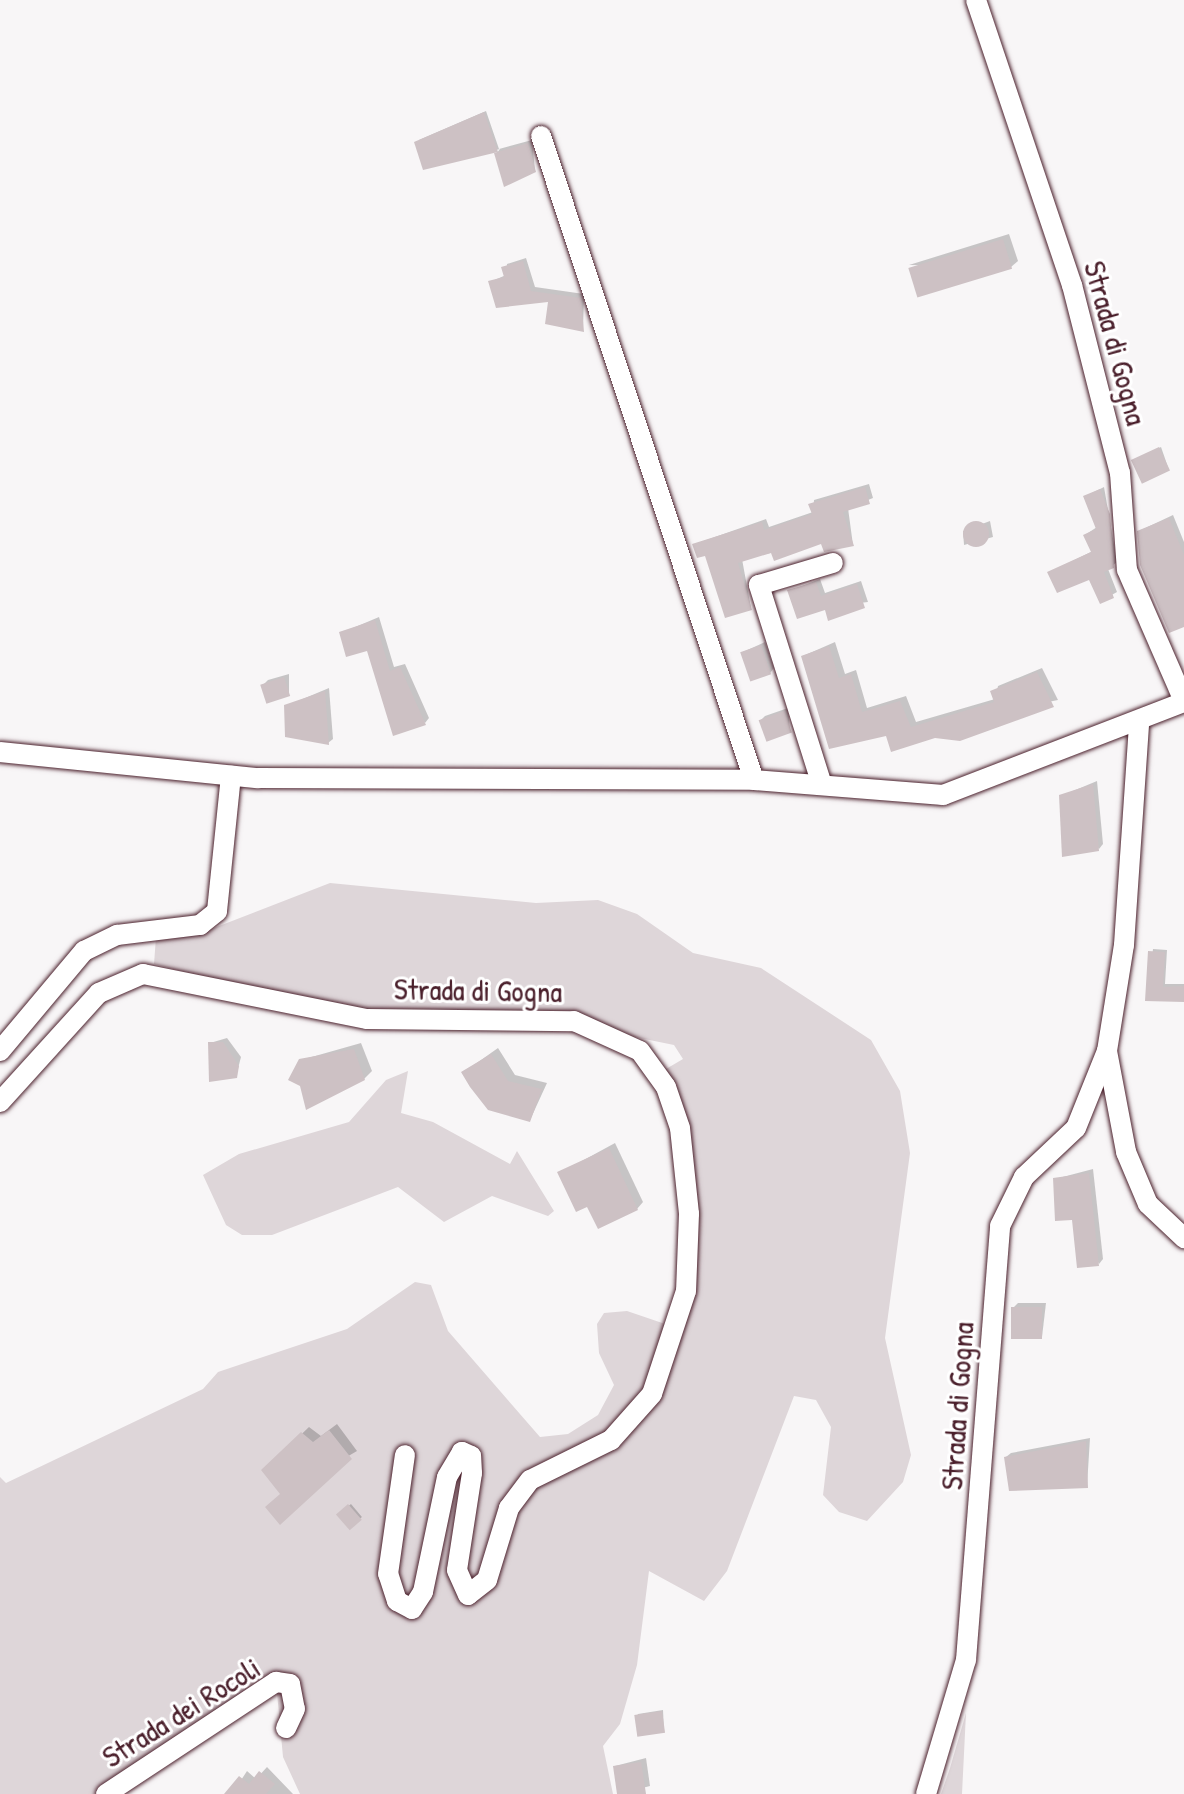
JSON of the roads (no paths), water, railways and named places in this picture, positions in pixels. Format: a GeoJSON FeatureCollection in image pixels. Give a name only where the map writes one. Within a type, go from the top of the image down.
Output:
{"type":"FeatureCollection","features":[{"type":"Feature","properties":{"kind":"street","name":"Strada di Gogna"},"geometry":{"type":"LineString","coordinates":[[0,752],[231,776],[754,780],[943,795],[1139,724],[1184,701],[1127,570],[1120,473],[1072,285],[976,0]]}},
{"type":"Feature","properties":{"kind":"street"},"geometry":{"type":"LineString","coordinates":[[541,136],[754,780]]}},
{"type":"Feature","properties":{"kind":"street"},"geometry":{"type":"LineString","coordinates":[[822,785],[759,585],[833,563]]}},
{"type":"Feature","properties":{"kind":"street","name":"Strada di Gogna"},"geometry":{"type":"LineString","coordinates":[[926,1794],[966,1660],[1005,1204],[1076,1128],[1107,1051],[1124,945],[1139,724]]}},
{"type":"Feature","properties":{"kind":"street"},"geometry":{"type":"LineString","coordinates":[[0,1051],[84,951],[117,935],[200,925],[217,911],[231,776]]}},
{"type":"Feature","properties":{"kind":"street","name":"Strada di Gogna"},"geometry":{"type":"LineString","coordinates":[[0,1102],[99,993],[143,974],[367,1019],[500,1015],[599,1027],[640,1051],[666,1087],[686,1163],[690,1263],[666,1369],[611,1440],[530,1480],[509,1508],[487,1580],[474,1594],[462,1592],[457,1570],[472,1473],[468,1451],[447,1477],[418,1606],[405,1608],[391,1591],[388,1550],[405,1455]]}},
{"type":"Feature","properties":{"kind":"street","name":"Strada di Gogna"},"geometry":{"type":"LineString","coordinates":[[342,1026],[367,1019]]}},
{"type":"Feature","properties":{"kind":"street","name":"Strada di Gogna"},"geometry":{"type":"LineString","coordinates":[[1107,1051],[1126,1152],[1148,1204],[1184,1238]]}},
{"type":"Feature","properties":{"kind":"street","name":"Strada dei Rocoli"},"geometry":{"type":"LineString","coordinates":[[106,1794],[276,1682],[290,1684],[295,1709],[286,1728]]}}]}
